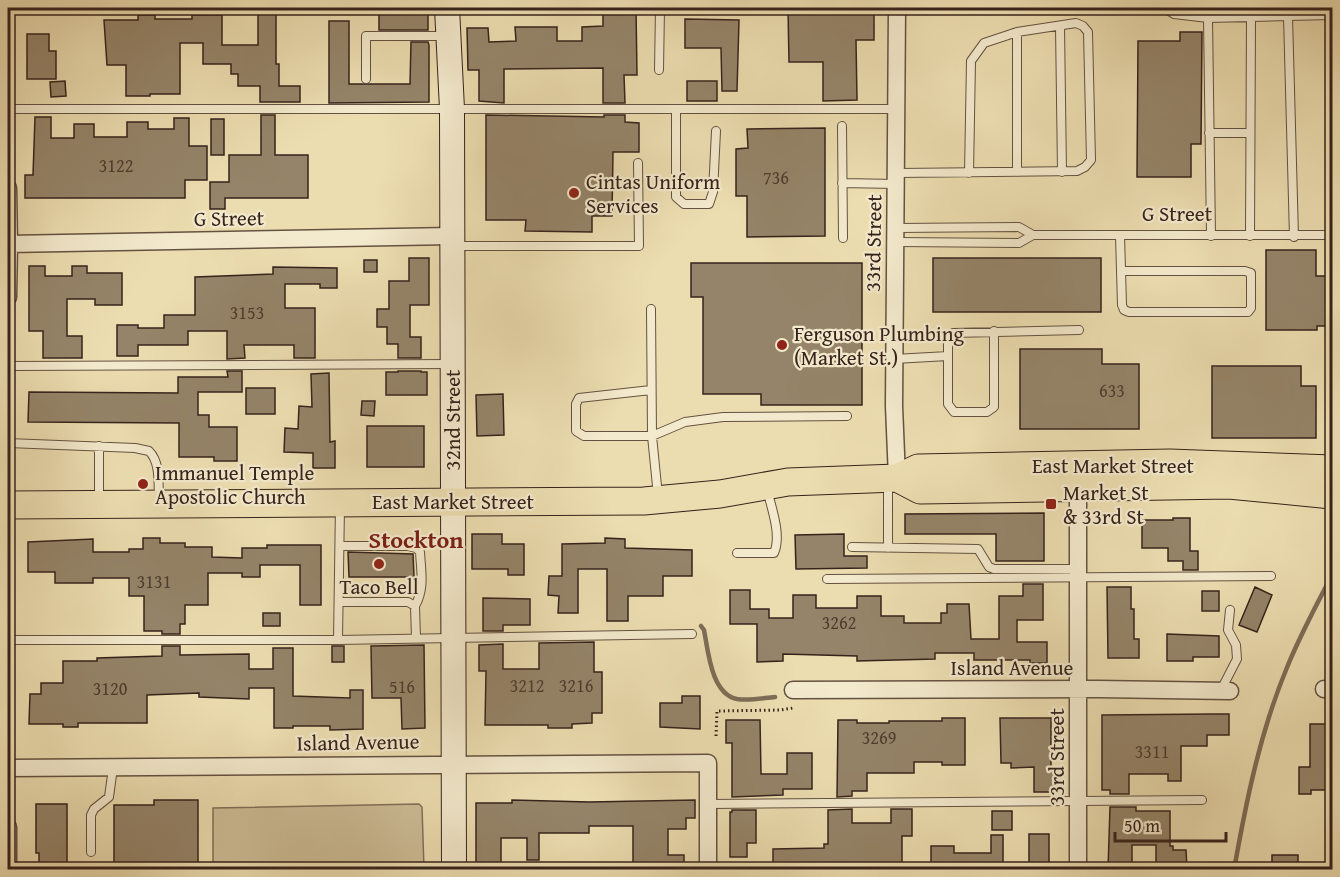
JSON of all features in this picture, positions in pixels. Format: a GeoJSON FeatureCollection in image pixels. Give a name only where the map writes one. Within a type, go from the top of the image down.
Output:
{"type":"FeatureCollection","features":[{"type":"Feature","properties":{"kind":"main road","name":"32nd Street"},"geometry":{"type":"LineString","coordinates":[[447,8],[452,109],[454,870]]}},
{"type":"Feature","properties":{"kind":"main road","name":"East Market Street"},"geometry":{"type":"LineString","coordinates":[[8,505],[658,500],[720,494],[788,482],[892,478],[920,490],[1078,476],[1170,463],[1332,469]]}},
{"type":"Feature","properties":{"kind":"main road","name":"East Market Street"},"geometry":{"type":"LineString","coordinates":[[1078,476],[1229,485],[1332,495]]}},
{"type":"Feature","properties":{"kind":"street","name":"33rd Street"},"geometry":{"type":"LineString","coordinates":[[892,478],[897,179],[897,8]]}},
{"type":"Feature","properties":{"kind":"street"},"geometry":{"type":"LineString","coordinates":[[8,188],[8,297]]}},
{"type":"Feature","properties":{"kind":"street","name":"G Street"},"geometry":{"type":"LineString","coordinates":[[8,244],[452,241]]}},
{"type":"Feature","properties":{"kind":"street","name":"33rd Street"},"geometry":{"type":"LineString","coordinates":[[1078,476],[1078,870]]}},
{"type":"Feature","properties":{"kind":"street","name":"Island Avenue"},"geometry":{"type":"LineString","coordinates":[[793,690],[1225,691]]}},
{"type":"Feature","properties":{"kind":"street","name":"Island Avenue"},"geometry":{"type":"LineString","coordinates":[[8,768],[708,763],[709,804]]}},
{"type":"Feature","properties":{"kind":"street"},"geometry":{"type":"LineString","coordinates":[[708,870],[709,804]]}},
{"type":"Feature","properties":{"kind":"street"},"geometry":{"type":"LineString","coordinates":[[8,827],[8,870]]}},
{"type":"Feature","properties":{"kind":"lane"},"geometry":{"type":"LineString","coordinates":[[659,70],[660,8]]}},
{"type":"Feature","properties":{"kind":"lane"},"geometry":{"type":"LineString","coordinates":[[1165,8],[1174,14],[1208,18],[1251,17],[1288,12],[1332,15]]}},
{"type":"Feature","properties":{"kind":"lane"},"geometry":{"type":"LineString","coordinates":[[1288,12],[1294,237]]}},
{"type":"Feature","properties":{"kind":"lane"},"geometry":{"type":"LineString","coordinates":[[1250,236],[1251,17]]}},
{"type":"Feature","properties":{"kind":"lane"},"geometry":{"type":"LineString","coordinates":[[1208,18],[1211,236]]}},
{"type":"Feature","properties":{"kind":"lane"},"geometry":{"type":"LineString","coordinates":[[842,183],[969,172],[1062,172],[1077,171],[1085,167],[1091,160],[1088,33],[1083,26],[1076,23],[1017,33],[984,43],[972,61],[969,172]]}},
{"type":"Feature","properties":{"kind":"lane"},"geometry":{"type":"LineString","coordinates":[[1060,26],[1062,172]]}},
{"type":"Feature","properties":{"kind":"lane"},"geometry":{"type":"LineString","coordinates":[[1017,33],[1017,172]]}},
{"type":"Feature","properties":{"kind":"lane"},"geometry":{"type":"LineString","coordinates":[[366,79],[366,36],[448,36]]}},
{"type":"Feature","properties":{"kind":"lane"},"geometry":{"type":"LineString","coordinates":[[8,109],[897,109]]}},
{"type":"Feature","properties":{"kind":"lane"},"geometry":{"type":"LineString","coordinates":[[676,109],[676,197],[684,204],[709,204],[713,192],[716,131]]}},
{"type":"Feature","properties":{"kind":"lane"},"geometry":{"type":"LineString","coordinates":[[842,126],[843,238]]}},
{"type":"Feature","properties":{"kind":"lane"},"geometry":{"type":"LineString","coordinates":[[1209,133],[1250,133]]}},
{"type":"Feature","properties":{"kind":"lane"},"geometry":{"type":"LineString","coordinates":[[452,241],[639,246],[638,163]]}},
{"type":"Feature","properties":{"kind":"lane","name":"G Street"},"geometry":{"type":"LineString","coordinates":[[896,235],[1019,226],[1033,235]]}},
{"type":"Feature","properties":{"kind":"lane","name":"G Street"},"geometry":{"type":"LineString","coordinates":[[896,235],[1019,243],[1033,235],[1332,236]]}},
{"type":"Feature","properties":{"kind":"lane"},"geometry":{"type":"LineString","coordinates":[[1120,235],[1121,271],[1122,305],[1124,310],[1129,312],[1248,312],[1251,308],[1251,273],[1245,271],[1121,271]]}},
{"type":"Feature","properties":{"kind":"lane"},"geometry":{"type":"LineString","coordinates":[[651,309],[652,436],[658,500]]}},
{"type":"Feature","properties":{"kind":"lane"},"geometry":{"type":"LineString","coordinates":[[994,332],[994,407],[987,412],[954,412],[948,404],[948,336],[953,333],[994,332],[1079,330]]}},
{"type":"Feature","properties":{"kind":"lane"},"geometry":{"type":"LineString","coordinates":[[894,359],[948,356]]}},
{"type":"Feature","properties":{"kind":"lane"},"geometry":{"type":"LineString","coordinates":[[8,366],[452,364]]}},
{"type":"Feature","properties":{"kind":"lane"},"geometry":{"type":"LineString","coordinates":[[651,390],[579,398],[576,404],[576,431],[579,434],[652,436],[685,422],[723,417],[847,416]]}},
{"type":"Feature","properties":{"kind":"lane"},"geometry":{"type":"LineString","coordinates":[[8,443],[135,448],[149,451],[156,460],[158,470],[159,504]]}},
{"type":"Feature","properties":{"kind":"lane"},"geometry":{"type":"LineString","coordinates":[[99,446],[99,504]]}},
{"type":"Feature","properties":{"kind":"lane"},"geometry":{"type":"LineString","coordinates":[[888,548],[892,478]]}},
{"type":"Feature","properties":{"kind":"lane"},"geometry":{"type":"LineString","coordinates":[[737,553],[774,553],[777,548],[766,485]]}},
{"type":"Feature","properties":{"kind":"lane"},"geometry":{"type":"LineString","coordinates":[[338,640],[340,502]]}},
{"type":"Feature","properties":{"kind":"lane"},"geometry":{"type":"LineString","coordinates":[[340,546],[408,546],[420,552],[422,587],[415,606],[416,638]]}},
{"type":"Feature","properties":{"kind":"lane"},"geometry":{"type":"LineString","coordinates":[[852,547],[978,549],[989,567],[994,569],[1079,573],[1271,576]]}},
{"type":"Feature","properties":{"kind":"lane"},"geometry":{"type":"LineString","coordinates":[[827,579],[1079,573]]}},
{"type":"Feature","properties":{"kind":"lane"},"geometry":{"type":"LineString","coordinates":[[339,602],[408,602],[415,606]]}},
{"type":"Feature","properties":{"kind":"lane"},"geometry":{"type":"LineString","coordinates":[[1225,691],[1237,659],[1236,645],[1228,630],[1230,610]]}},
{"type":"Feature","properties":{"kind":"lane"},"geometry":{"type":"LineString","coordinates":[[8,640],[338,640],[692,634]]}},
{"type":"Feature","properties":{"kind":"lane"},"geometry":{"type":"LineString","coordinates":[[91,852],[91,815],[94,809],[109,798],[113,768]]}},
{"type":"Feature","properties":{"kind":"lane"},"geometry":{"type":"LineString","coordinates":[[709,804],[1202,800]]}},
{"type":"Feature","properties":{"kind":"path"},"geometry":{"type":"LineString","coordinates":[[716,736],[717,711],[793,708]]}},
{"type":"Feature","properties":{"kind":"shaded area"},"geometry":{"type":"Polygon","coordinates":[[[419,804],[422,807],[424,869],[213,869],[213,808],[419,804]]]}},
{"type":"Feature","properties":{"kind":"building"},"geometry":{"type":"Polygon","coordinates":[[[603,8],[636,8],[637,75],[624,75],[625,103],[603,103],[603,68],[504,69],[504,103],[479,101],[479,70],[468,70],[467,28],[488,28],[489,42],[516,41],[515,27],[557,27],[557,41],[582,41],[582,27],[603,26],[603,8]]]}},
{"type":"Feature","properties":{"kind":"building"},"geometry":{"type":"Polygon","coordinates":[[[788,8],[874,8],[874,40],[856,40],[857,100],[823,101],[823,62],[789,62],[788,8]]]}},
{"type":"Feature","properties":{"kind":"building"},"geometry":{"type":"Polygon","coordinates":[[[379,9],[428,9],[428,30],[379,30],[379,9]]]}},
{"type":"Feature","properties":{"kind":"building"},"geometry":{"type":"Polygon","coordinates":[[[258,13],[276,13],[276,64],[279,64],[279,86],[300,86],[300,102],[260,102],[260,86],[238,86],[238,74],[231,74],[231,64],[203,64],[203,43],[180,43],[180,94],[126,96],[126,65],[107,65],[104,20],[138,20],[138,15],[155,15],[155,19],[192,19],[192,15],[222,15],[222,45],[258,45],[258,13]]]}},
{"type":"Feature","properties":{"kind":"building"},"geometry":{"type":"Polygon","coordinates":[[[685,19],[739,20],[737,91],[722,91],[721,48],[685,48],[685,19]]]}},
{"type":"Feature","properties":{"kind":"building"},"geometry":{"type":"Polygon","coordinates":[[[329,21],[349,21],[349,84],[410,84],[411,42],[428,42],[429,102],[329,103],[329,21]]]}},
{"type":"Feature","properties":{"kind":"building"},"geometry":{"type":"Polygon","coordinates":[[[1180,32],[1202,32],[1201,144],[1191,144],[1191,177],[1137,177],[1138,41],[1180,41],[1180,32]]]}},
{"type":"Feature","properties":{"kind":"building"},"geometry":{"type":"Polygon","coordinates":[[[27,34],[49,34],[49,51],[56,51],[56,79],[27,79],[27,34]]]}},
{"type":"Feature","properties":{"kind":"building"},"geometry":{"type":"Polygon","coordinates":[[[65,81],[66,96],[51,97],[50,82],[65,81]]]}},
{"type":"Feature","properties":{"kind":"building"},"geometry":{"type":"Polygon","coordinates":[[[687,81],[717,81],[717,101],[687,101],[687,81]]]}},
{"type":"Feature","properties":{"kind":"building"},"geometry":{"type":"Polygon","coordinates":[[[261,115],[275,115],[275,155],[308,155],[308,198],[225,198],[225,209],[210,209],[210,182],[229,182],[229,155],[261,155],[261,115]]]}},
{"type":"Feature","properties":{"kind":"building"},"geometry":{"type":"Polygon","coordinates":[[[486,115],[604,117],[604,115],[625,115],[625,122],[639,123],[639,152],[613,152],[612,216],[592,216],[592,232],[525,231],[526,220],[486,220],[486,115]]]}},
{"type":"Feature","properties":{"kind":"building"},"geometry":{"type":"Polygon","coordinates":[[[35,117],[51,117],[51,138],[74,138],[74,124],[94,124],[94,137],[127,137],[127,122],[148,122],[148,129],[174,129],[174,118],[189,118],[189,146],[207,146],[207,180],[185,180],[185,198],[25,198],[25,175],[33,175],[35,117]]]}},
{"type":"Feature","properties":{"kind":"building"},"geometry":{"type":"Polygon","coordinates":[[[211,119],[224,119],[224,155],[211,155],[211,119]]]}},
{"type":"Feature","properties":{"kind":"building"},"geometry":{"type":"Polygon","coordinates":[[[825,128],[825,236],[747,237],[747,196],[736,196],[736,149],[748,148],[747,129],[825,128]]]}},
{"type":"Feature","properties":{"kind":"building"},"geometry":{"type":"Polygon","coordinates":[[[1266,250],[1316,250],[1316,276],[1332,276],[1332,326],[1317,326],[1317,330],[1266,330],[1266,250]]]}},
{"type":"Feature","properties":{"kind":"building"},"geometry":{"type":"Polygon","coordinates":[[[409,258],[429,258],[429,305],[410,305],[410,337],[421,337],[421,358],[398,358],[398,344],[387,344],[387,327],[377,327],[377,309],[389,309],[389,281],[409,281],[409,258]]]}},
{"type":"Feature","properties":{"kind":"building"},"geometry":{"type":"Polygon","coordinates":[[[933,258],[1101,258],[1101,312],[933,312],[933,258]]]}},
{"type":"Feature","properties":{"kind":"building"},"geometry":{"type":"Polygon","coordinates":[[[364,260],[377,260],[377,272],[364,272],[364,260]]]}},
{"type":"Feature","properties":{"kind":"building","name":"Ferguson Plumbing (Market St.)"},"geometry":{"type":"Polygon","coordinates":[[[691,263],[862,263],[862,405],[761,405],[761,394],[703,394],[703,297],[691,297],[691,263]]]}},
{"type":"Feature","properties":{"kind":"building"},"geometry":{"type":"Polygon","coordinates":[[[29,266],[45,266],[45,276],[72,276],[72,266],[87,266],[87,273],[122,273],[122,305],[95,305],[95,299],[67,299],[67,336],[82,336],[82,358],[43,358],[43,331],[29,331],[29,266]]]}},
{"type":"Feature","properties":{"kind":"building"},"geometry":{"type":"Polygon","coordinates":[[[273,267],[337,268],[337,288],[320,288],[320,284],[285,284],[285,308],[315,308],[315,358],[294,358],[294,345],[244,345],[245,358],[227,359],[227,331],[188,331],[188,345],[138,345],[138,356],[117,356],[117,325],[164,328],[164,315],[195,315],[195,277],[273,274],[273,267]]]}},
{"type":"Feature","properties":{"kind":"building"},"geometry":{"type":"Polygon","coordinates":[[[1020,349],[1102,349],[1102,364],[1139,364],[1139,429],[1020,429],[1020,349]]]}},
{"type":"Feature","properties":{"kind":"building"},"geometry":{"type":"Polygon","coordinates":[[[1212,366],[1301,366],[1301,386],[1316,386],[1316,438],[1212,438],[1212,366]]]}},
{"type":"Feature","properties":{"kind":"building"},"geometry":{"type":"Polygon","coordinates":[[[227,371],[242,371],[242,392],[198,392],[198,415],[209,415],[209,427],[237,427],[237,461],[214,461],[214,457],[179,457],[179,423],[28,422],[29,392],[178,393],[178,377],[228,377],[227,371]]]}},
{"type":"Feature","properties":{"kind":"building"},"geometry":{"type":"Polygon","coordinates":[[[386,372],[427,372],[427,395],[386,395],[386,372]]]}},
{"type":"Feature","properties":{"kind":"building"},"geometry":{"type":"Polygon","coordinates":[[[329,373],[330,442],[335,441],[335,468],[313,468],[313,453],[284,452],[285,428],[298,429],[299,406],[312,407],[311,374],[329,373]]]}},
{"type":"Feature","properties":{"kind":"building"},"geometry":{"type":"Polygon","coordinates":[[[246,388],[275,388],[275,414],[246,414],[246,388]]]}},
{"type":"Feature","properties":{"kind":"building"},"geometry":{"type":"Polygon","coordinates":[[[503,394],[504,435],[477,436],[476,395],[503,394]]]}},
{"type":"Feature","properties":{"kind":"building"},"geometry":{"type":"Polygon","coordinates":[[[362,401],[375,401],[374,416],[361,415],[362,401]]]}},
{"type":"Feature","properties":{"kind":"building"},"geometry":{"type":"Polygon","coordinates":[[[367,426],[424,426],[424,467],[367,467],[367,426]]]}},
{"type":"Feature","properties":{"kind":"building"},"geometry":{"type":"Polygon","coordinates":[[[1044,513],[1044,561],[996,561],[996,534],[905,534],[905,514],[1044,513]]]}},
{"type":"Feature","properties":{"kind":"building"},"geometry":{"type":"Polygon","coordinates":[[[1173,518],[1190,518],[1190,551],[1198,551],[1198,570],[1183,570],[1183,561],[1168,561],[1168,548],[1142,548],[1142,520],[1173,520],[1173,518]]]}},
{"type":"Feature","properties":{"kind":"building"},"geometry":{"type":"Polygon","coordinates":[[[472,534],[502,534],[502,544],[524,544],[524,575],[508,575],[508,569],[472,569],[472,534]]]}},
{"type":"Feature","properties":{"kind":"building"},"geometry":{"type":"Polygon","coordinates":[[[844,534],[844,556],[867,556],[867,568],[796,569],[795,535],[844,534]]]}},
{"type":"Feature","properties":{"kind":"building"},"geometry":{"type":"Polygon","coordinates":[[[143,538],[160,538],[160,543],[185,543],[185,547],[212,547],[212,557],[242,558],[242,548],[267,548],[267,545],[321,545],[321,605],[300,605],[300,565],[260,565],[260,577],[242,577],[242,573],[208,573],[208,605],[185,605],[185,624],[180,624],[180,634],[162,634],[162,631],[144,631],[144,596],[129,596],[129,578],[93,578],[93,583],[55,583],[55,572],[28,572],[28,542],[93,539],[93,552],[129,552],[129,549],[143,549],[143,538]]]}},
{"type":"Feature","properties":{"kind":"building"},"geometry":{"type":"Polygon","coordinates":[[[605,538],[625,539],[625,548],[692,550],[692,576],[663,576],[663,596],[628,596],[628,621],[607,621],[607,569],[578,569],[578,613],[558,613],[559,596],[548,595],[549,576],[562,576],[562,544],[605,543],[605,538]]]}},
{"type":"Feature","properties":{"kind":"building"},"geometry":{"type":"Polygon","coordinates":[[[348,552],[413,554],[414,577],[349,577],[348,552]]]}},
{"type":"Feature","properties":{"kind":"building"},"geometry":{"type":"Polygon","coordinates":[[[1023,584],[1043,584],[1043,620],[1017,620],[1017,642],[1047,642],[1047,663],[1030,663],[1030,660],[974,660],[974,653],[935,653],[935,659],[857,661],[857,656],[783,654],[783,661],[757,662],[757,624],[730,624],[730,590],[750,590],[750,609],[769,609],[769,618],[793,618],[793,595],[816,595],[816,608],[857,608],[857,596],[881,596],[881,616],[904,616],[904,623],[941,623],[941,613],[947,613],[947,604],[969,604],[971,639],[999,639],[999,596],[1023,596],[1023,584]]]}},
{"type":"Feature","properties":{"kind":"building"},"geometry":{"type":"Polygon","coordinates":[[[1107,587],[1131,587],[1134,639],[1139,639],[1139,658],[1108,658],[1107,587]]]}},
{"type":"Feature","properties":{"kind":"building"},"geometry":{"type":"Polygon","coordinates":[[[1255,587],[1272,595],[1257,632],[1239,625],[1255,587]]]}},
{"type":"Feature","properties":{"kind":"building"},"geometry":{"type":"Polygon","coordinates":[[[1202,591],[1219,591],[1219,611],[1202,611],[1202,591]]]}},
{"type":"Feature","properties":{"kind":"building"},"geometry":{"type":"Polygon","coordinates":[[[483,598],[530,599],[530,625],[503,625],[503,631],[483,631],[483,598]]]}},
{"type":"Feature","properties":{"kind":"building"},"geometry":{"type":"Polygon","coordinates":[[[263,613],[280,613],[280,626],[263,626],[263,613]]]}},
{"type":"Feature","properties":{"kind":"building"},"geometry":{"type":"Polygon","coordinates":[[[1167,634],[1219,636],[1219,657],[1193,657],[1193,661],[1167,661],[1167,634]]]}},
{"type":"Feature","properties":{"kind":"building"},"geometry":{"type":"Polygon","coordinates":[[[594,642],[594,672],[602,672],[602,713],[592,713],[592,723],[572,724],[572,728],[548,728],[548,725],[485,725],[486,671],[479,671],[479,645],[503,644],[503,669],[539,669],[539,643],[594,642]]]}},
{"type":"Feature","properties":{"kind":"building"},"geometry":{"type":"Polygon","coordinates":[[[424,645],[425,728],[402,729],[401,698],[372,698],[371,646],[424,645]]]}},
{"type":"Feature","properties":{"kind":"building"},"geometry":{"type":"Polygon","coordinates":[[[162,646],[180,646],[180,655],[249,654],[249,669],[273,669],[273,648],[293,648],[293,696],[350,698],[350,690],[363,690],[363,729],[330,730],[330,726],[274,728],[274,688],[249,688],[249,699],[199,697],[199,693],[147,695],[147,723],[78,723],[78,727],[63,727],[63,724],[29,724],[30,694],[41,694],[41,683],[63,683],[63,661],[162,656],[162,646]]]}},
{"type":"Feature","properties":{"kind":"building"},"geometry":{"type":"Polygon","coordinates":[[[332,646],[344,646],[344,662],[332,662],[332,646]]]}},
{"type":"Feature","properties":{"kind":"building"},"geometry":{"type":"Polygon","coordinates":[[[682,696],[700,696],[700,729],[660,727],[660,703],[682,703],[682,696]]]}},
{"type":"Feature","properties":{"kind":"building"},"geometry":{"type":"Polygon","coordinates":[[[1229,714],[1229,735],[1207,735],[1207,746],[1181,746],[1181,781],[1168,781],[1168,774],[1129,774],[1129,794],[1110,794],[1110,790],[1102,790],[1102,715],[1229,714]]]}},
{"type":"Feature","properties":{"kind":"building"},"geometry":{"type":"Polygon","coordinates":[[[942,718],[965,718],[965,765],[914,762],[914,773],[867,773],[867,791],[852,791],[852,796],[837,797],[838,720],[857,720],[857,723],[889,723],[889,721],[942,721],[942,718]]]}},
{"type":"Feature","properties":{"kind":"building"},"geometry":{"type":"Polygon","coordinates":[[[1000,718],[1051,718],[1051,768],[1055,768],[1055,792],[1034,792],[1034,767],[1011,768],[1011,763],[1001,763],[1000,718]]]}},
{"type":"Feature","properties":{"kind":"building"},"geometry":{"type":"Polygon","coordinates":[[[726,720],[760,720],[761,774],[787,774],[787,753],[812,753],[812,789],[783,789],[783,795],[732,797],[732,743],[726,743],[726,720]]]}},
{"type":"Feature","properties":{"kind":"building"},"geometry":{"type":"Polygon","coordinates":[[[1310,724],[1332,724],[1332,790],[1311,790],[1311,794],[1299,794],[1299,767],[1310,767],[1310,724]]]}},
{"type":"Feature","properties":{"kind":"building"},"geometry":{"type":"Polygon","coordinates":[[[154,800],[198,800],[198,870],[114,870],[114,805],[154,805],[154,800]]]}},
{"type":"Feature","properties":{"kind":"building"},"geometry":{"type":"Polygon","coordinates":[[[512,800],[589,802],[695,800],[695,818],[686,818],[686,829],[668,829],[668,855],[684,855],[684,870],[633,870],[633,826],[589,826],[589,833],[539,833],[539,860],[527,860],[527,838],[501,838],[501,870],[476,870],[476,803],[512,803],[512,800]]]}},
{"type":"Feature","properties":{"kind":"building"},"geometry":{"type":"Polygon","coordinates":[[[36,804],[67,804],[67,870],[39,870],[39,853],[36,853],[36,804]]]}},
{"type":"Feature","properties":{"kind":"building"},"geometry":{"type":"Polygon","coordinates":[[[1110,807],[1136,807],[1136,811],[1170,811],[1170,846],[1173,846],[1173,850],[1186,850],[1187,870],[1156,870],[1156,845],[1132,845],[1132,870],[1108,870],[1110,807]]]}},
{"type":"Feature","properties":{"kind":"building"},"geometry":{"type":"Polygon","coordinates":[[[852,809],[852,823],[891,823],[891,809],[912,809],[912,836],[902,836],[902,870],[773,870],[773,849],[824,848],[824,844],[828,844],[828,810],[852,809]]]}},
{"type":"Feature","properties":{"kind":"building"},"geometry":{"type":"Polygon","coordinates":[[[732,810],[756,810],[756,843],[747,843],[747,857],[730,857],[730,812],[732,810]]]}},
{"type":"Feature","properties":{"kind":"building"},"geometry":{"type":"Polygon","coordinates":[[[992,811],[1012,811],[1012,830],[992,830],[992,811]]]}},
{"type":"Feature","properties":{"kind":"building"},"geometry":{"type":"Polygon","coordinates":[[[1029,834],[1049,834],[1049,870],[1029,870],[1029,834]]]}},
{"type":"Feature","properties":{"kind":"building"},"geometry":{"type":"Polygon","coordinates":[[[991,835],[1003,835],[1003,870],[931,870],[931,846],[954,846],[954,853],[991,853],[991,835]]]}},
{"type":"Feature","properties":{"kind":"building"},"geometry":{"type":"Polygon","coordinates":[[[1272,855],[1298,855],[1298,870],[1272,870],[1272,855]]]}},
{"type":"Feature","properties":{"kind":"waterway"},"geometry":{"type":"LineString","coordinates":[[1234,870],[1249,793],[1269,718],[1291,658],[1332,575]]}},
{"type":"Feature","properties":{"kind":"waterway"},"geometry":{"type":"LineString","coordinates":[[701,626],[704,630],[712,670],[721,689],[737,699],[775,697]]}},
{"type":"Feature","properties":{"kind":"place","name":"Cintas Uniform Services"},"geometry":{"type":"Point","coordinates":[574,193]}},
{"type":"Feature","properties":{"kind":"place","name":"Ferguson Plumbing (Market St.)"},"geometry":{"type":"Point","coordinates":[782,345]}},
{"type":"Feature","properties":{"kind":"place","name":"Immanuel Temple Apostolic Church"},"geometry":{"type":"Point","coordinates":[143,484]}},
{"type":"Feature","properties":{"kind":"place","name":"Market St & 33rd St"},"geometry":{"type":"Point","coordinates":[1051,504]}},
{"type":"Feature","properties":{"kind":"place","name":"Taco Bell"},"geometry":{"type":"Point","coordinates":[379,564]}},
{"type":"Feature","properties":{"kind":"district","name":"Stockton"},"geometry":{"type":"Point","coordinates":[416,539]}}]}
